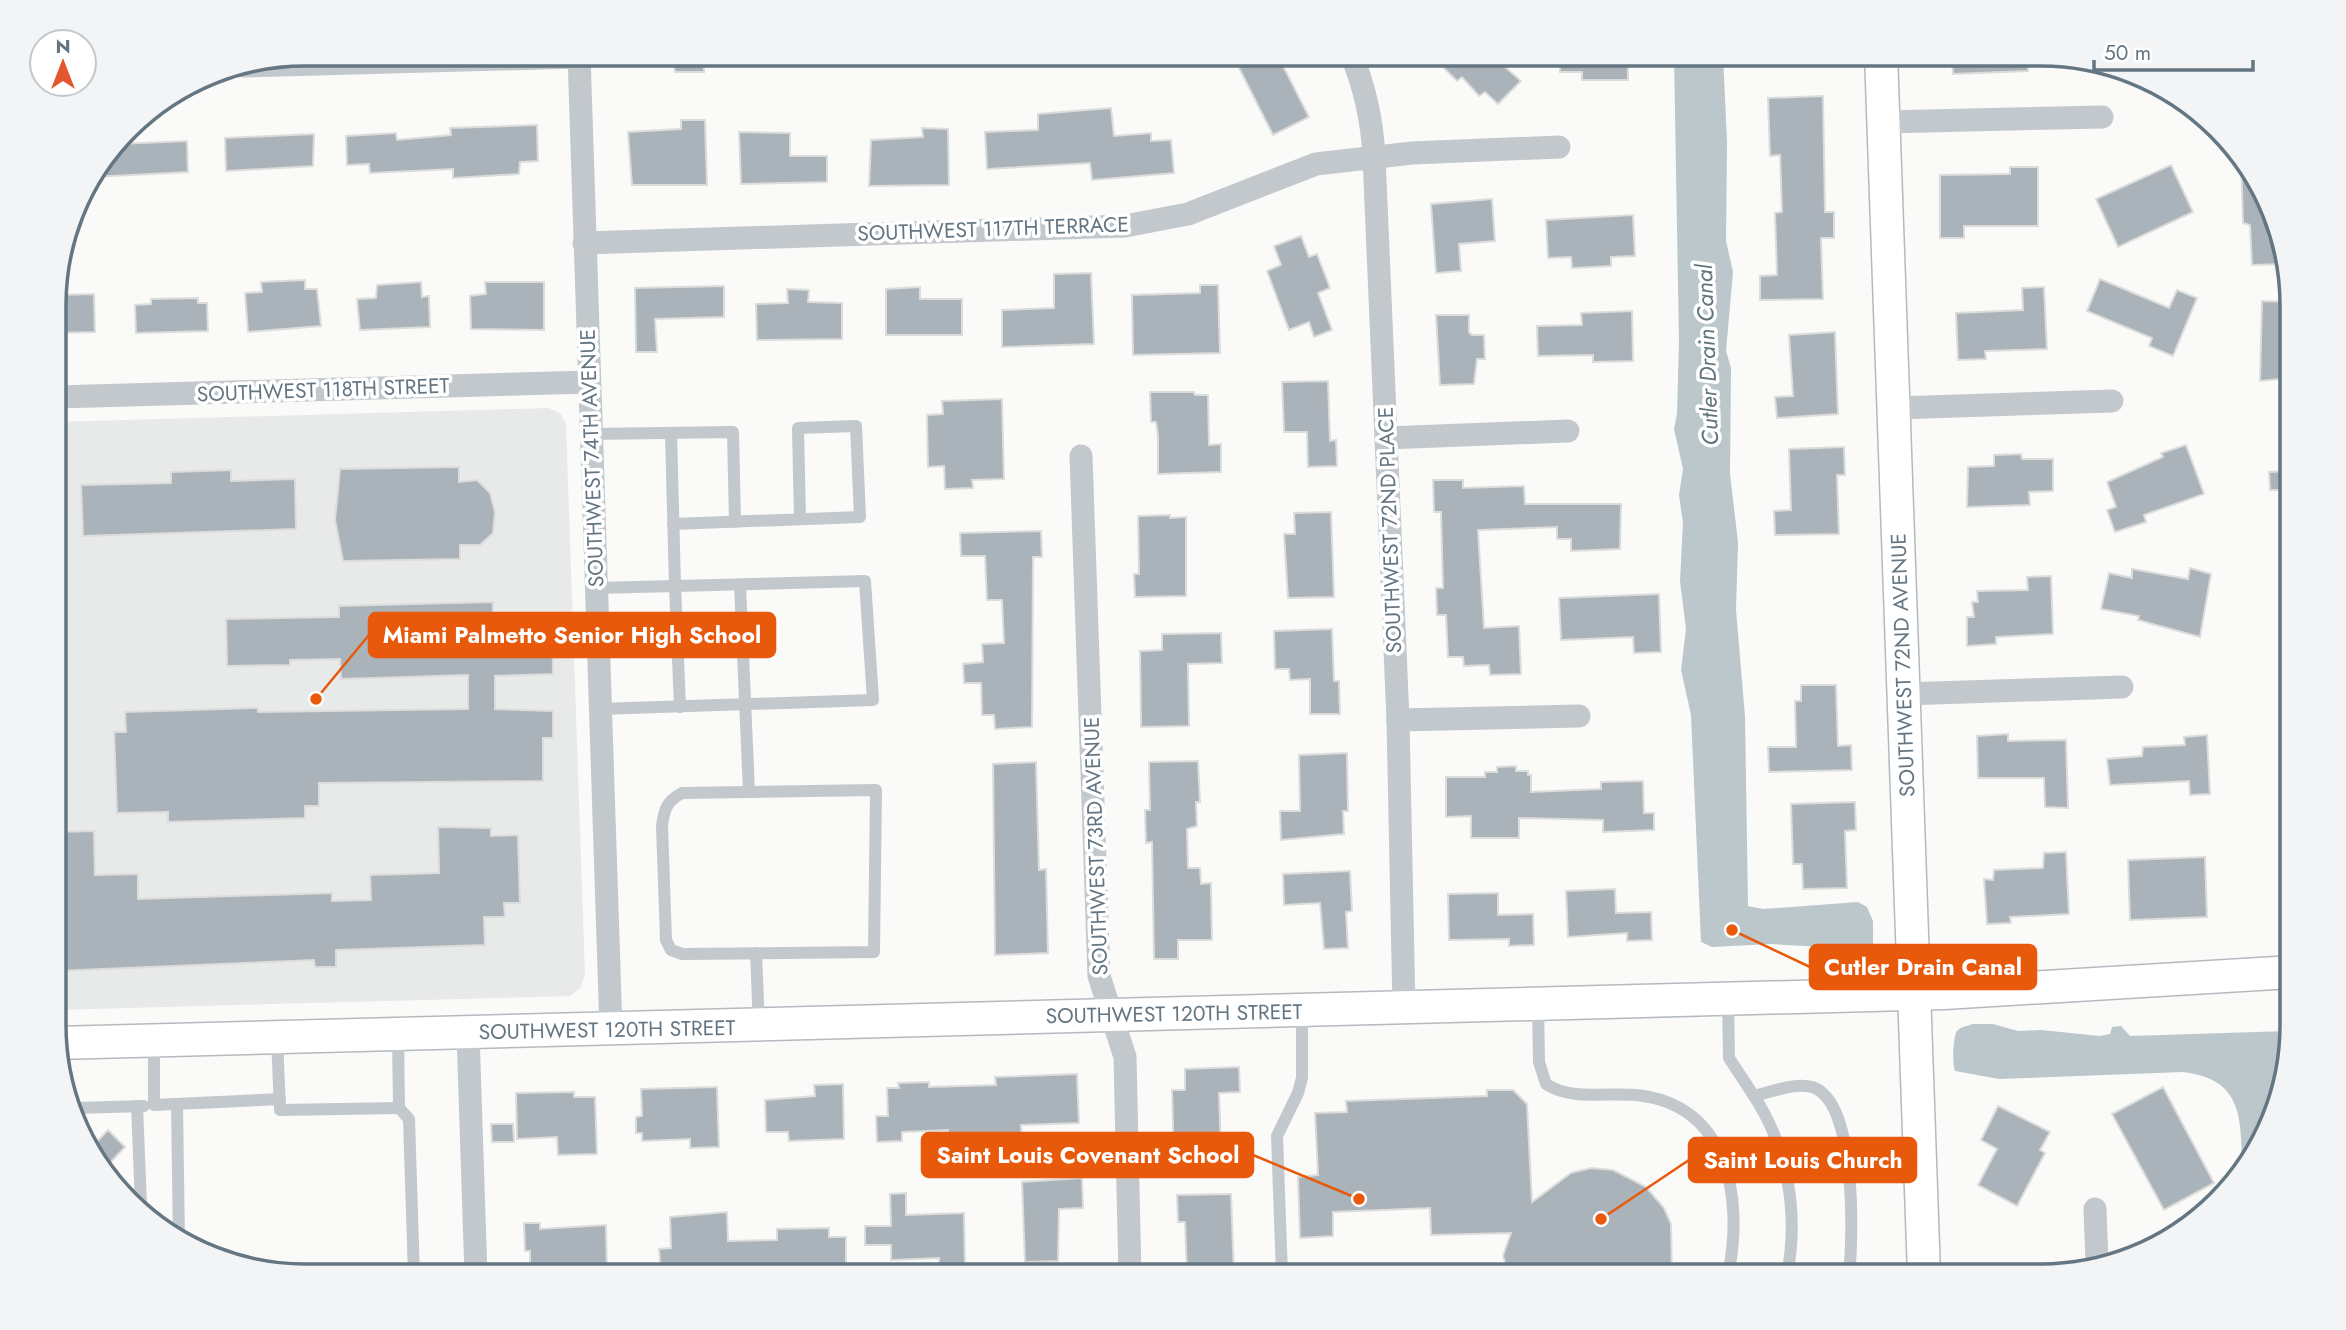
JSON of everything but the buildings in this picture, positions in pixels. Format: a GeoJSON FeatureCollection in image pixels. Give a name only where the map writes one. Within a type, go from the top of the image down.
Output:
{"type":"FeatureCollection","features":[{"type":"Feature","properties":{"kind":"street","name":"SOUTHWEST 72ND PLACE"},"geometry":{"type":"LineString","coordinates":[[1356,66],[1364,88],[1374,156],[1398,720],[1404,1009]]}},
{"type":"Feature","properties":{"kind":"street","name":"SOUTHWEST 72ND AVENUE"},"geometry":{"type":"LineString","coordinates":[[1882,66],[1924,1263]]}},
{"type":"Feature","properties":{"kind":"street","name":"SOUTHWEST 74TH AVENUE"},"geometry":{"type":"LineString","coordinates":[[579,67],[611,1030]]}},
{"type":"Feature","properties":{"kind":"street"},"geometry":{"type":"LineString","coordinates":[[1884,122],[2102,117]]}},
{"type":"Feature","properties":{"kind":"street","name":"SOUTHWEST 117TH TERRACE"},"geometry":{"type":"LineString","coordinates":[[584,243],[1125,226],[1188,214],[1316,164],[1374,156],[1559,147]]}},
{"type":"Feature","properties":{"kind":"street","name":"SOUTHWEST 118TH STREET"},"geometry":{"type":"LineString","coordinates":[[66,397],[589,382]]}},
{"type":"Feature","properties":{"kind":"street"},"geometry":{"type":"LineString","coordinates":[[1895,408],[2112,401]]}},
{"type":"Feature","properties":{"kind":"street"},"geometry":{"type":"LineString","coordinates":[[1386,438],[1568,431]]}},
{"type":"Feature","properties":{"kind":"street","name":"SOUTHWEST 73RD AVENUE"},"geometry":{"type":"LineString","coordinates":[[1082,456],[1099,976],[1109,1016],[1125,1057],[1130,1264]]}},
{"type":"Feature","properties":{"kind":"street"},"geometry":{"type":"LineString","coordinates":[[1903,694],[2122,687]]}},
{"type":"Feature","properties":{"kind":"street"},"geometry":{"type":"LineString","coordinates":[[1398,720],[1578,716]]}},
{"type":"Feature","properties":{"kind":"street","name":"SOUTHWEST 120TH STREET"},"geometry":{"type":"LineString","coordinates":[[68,1043],[1915,994],[2279,973]]}},
{"type":"Feature","properties":{"kind":"street"},"geometry":{"type":"LineString","coordinates":[[468,1033],[476,1264]]}},
{"type":"Feature","properties":{"kind":"street"},"geometry":{"type":"LineString","coordinates":[[2095,1209],[2097,1256]]}},
{"type":"Feature","properties":{"kind":"lane"},"geometry":{"type":"LineString","coordinates":[[673,524],[860,517],[856,426],[798,428],[800,519]]}},
{"type":"Feature","properties":{"kind":"lane"},"geometry":{"type":"LineString","coordinates":[[590,434],[733,432],[735,522]]}},
{"type":"Feature","properties":{"kind":"lane"},"geometry":{"type":"LineString","coordinates":[[671,433],[680,707]]}},
{"type":"Feature","properties":{"kind":"lane"},"geometry":{"type":"LineString","coordinates":[[596,588],[865,581],[873,700],[599,709]]}},
{"type":"Feature","properties":{"kind":"lane"},"geometry":{"type":"LineString","coordinates":[[740,585],[749,792]]}},
{"type":"Feature","properties":{"kind":"lane"},"geometry":{"type":"LineString","coordinates":[[876,790],[874,952],[682,954],[671,950],[666,940],[663,811],[670,799],[682,793],[749,792],[876,790]]}},
{"type":"Feature","properties":{"kind":"lane"},"geometry":{"type":"LineString","coordinates":[[755,953],[759,1026]]}},
{"type":"Feature","properties":{"kind":"lane"},"geometry":{"type":"LineString","coordinates":[[1728,999],[1729,1058],[1775,1130],[1787,1173],[1790,1224],[1788,1263]]}},
{"type":"Feature","properties":{"kind":"lane"},"geometry":{"type":"LineString","coordinates":[[1538,1004],[1539,1062],[1546,1084],[1566,1094],[1609,1093],[1660,1098],[1676,1105],[1705,1129],[1727,1168],[1733,1195],[1734,1224],[1729,1263]]}},
{"type":"Feature","properties":{"kind":"lane"},"geometry":{"type":"LineString","coordinates":[[1282,1263],[1277,1136],[1298,1093],[1302,1078],[1302,1011]]}},
{"type":"Feature","properties":{"kind":"lane"},"geometry":{"type":"LineString","coordinates":[[398,1035],[399,1108],[409,1119],[414,1264]]}},
{"type":"Feature","properties":{"kind":"lane"},"geometry":{"type":"LineString","coordinates":[[277,1038],[280,1110],[399,1108]]}},
{"type":"Feature","properties":{"kind":"lane"},"geometry":{"type":"LineString","coordinates":[[154,1040],[155,1105]]}},
{"type":"Feature","properties":{"kind":"lane"},"geometry":{"type":"LineString","coordinates":[[1754,1096],[1802,1086],[1814,1087],[1825,1094],[1835,1112],[1843,1139],[1850,1192],[1849,1263]]}},
{"type":"Feature","properties":{"kind":"lane"},"geometry":{"type":"LineString","coordinates":[[82,1108],[280,1099]]}},
{"type":"Feature","properties":{"kind":"lane"},"geometry":{"type":"LineString","coordinates":[[177,1104],[179,1227]]}},
{"type":"Feature","properties":{"kind":"lane"},"geometry":{"type":"LineString","coordinates":[[137,1106],[141,1197]]}},
{"type":"Feature","properties":{"kind":"shaded area"},"geometry":{"type":"Polygon","coordinates":[[[549,408],[561,414],[566,424],[585,975],[580,988],[570,996],[66,1010],[66,422],[549,408]]]}},
{"type":"Feature","properties":{"kind":"water"},"geometry":{"type":"Polygon","coordinates":[[[1674,66],[1724,66],[1727,142],[1726,241],[1733,272],[1726,351],[1731,368],[1730,474],[1738,542],[1736,610],[1745,716],[1748,906],[1763,909],[1858,902],[1867,907],[1873,921],[1873,947],[1862,955],[1833,953],[1822,947],[1771,944],[1712,947],[1701,942],[1691,715],[1681,670],[1686,629],[1680,581],[1683,523],[1679,495],[1683,469],[1674,429],[1677,414],[1679,342],[1674,66]]]}},
{"type":"Feature","properties":{"kind":"water"},"geometry":{"type":"Polygon","coordinates":[[[1972,1024],[1993,1024],[2018,1031],[2041,1030],[2100,1036],[2110,1034],[2112,1027],[2121,1026],[2130,1036],[2279,1031],[2279,1040],[2267,1101],[2242,1152],[2241,1131],[2234,1103],[2217,1083],[2202,1076],[2183,1072],[1999,1079],[1955,1071],[1954,1044],[1960,1028],[1972,1024]]]}},
{"type":"Feature","properties":{"kind":"place","name":"Miami Palmetto Senior High School"},"geometry":{"type":"Point","coordinates":[316,699]}},
{"type":"Feature","properties":{"kind":"place","name":"Cutler Drain Canal"},"geometry":{"type":"Point","coordinates":[1732,930]}},
{"type":"Feature","properties":{"kind":"place","name":"Saint Louis Covenant School"},"geometry":{"type":"Point","coordinates":[1359,1199]}},
{"type":"Feature","properties":{"kind":"place","name":"Saint Louis Church"},"geometry":{"type":"Point","coordinates":[1601,1219]}}]}
